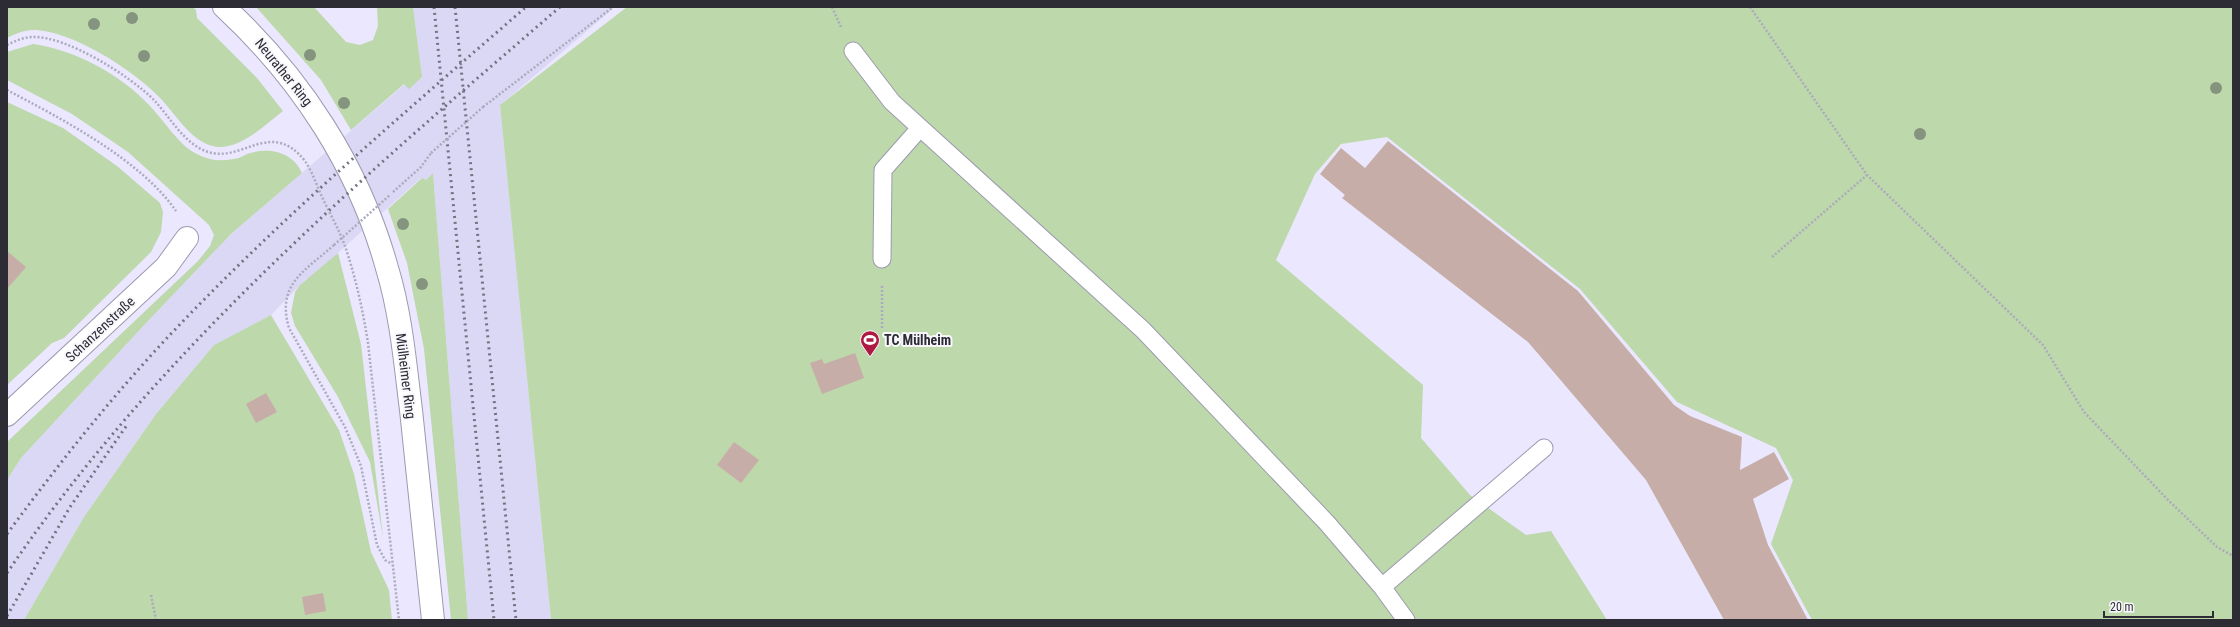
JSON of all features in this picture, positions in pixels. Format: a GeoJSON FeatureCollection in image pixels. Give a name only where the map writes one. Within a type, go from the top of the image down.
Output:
{"type":"FeatureCollection","features":[{"type":"Feature","properties":{"kind":"street","name":"Neurather Ring"},"geometry":{"type":"LineString","coordinates":[[224,7],[249,30],[283,68],[303,93],[335,143]]}},
{"type":"Feature","properties":{"kind":"street","name":"Mülheimer Ring"},"geometry":{"type":"LineString","coordinates":[[335,143],[373,224],[388,268],[397,312],[414,432],[433,620]]}},
{"type":"Feature","properties":{"kind":"street","name":"Schanzenstraße"},"geometry":{"type":"LineString","coordinates":[[7,414],[166,267],[187,238]]}},
{"type":"Feature","properties":{"kind":"lane"},"geometry":{"type":"LineString","coordinates":[[853,51],[892,102],[1143,330],[1327,523],[1382,587],[1406,620]]}},
{"type":"Feature","properties":{"kind":"lane"},"geometry":{"type":"LineString","coordinates":[[882,259],[882,170],[920,128]]}},
{"type":"Feature","properties":{"kind":"lane"},"geometry":{"type":"LineString","coordinates":[[1382,587],[1544,448]]}},
{"type":"Feature","properties":{"kind":"path"},"geometry":{"type":"LineString","coordinates":[[393,564],[385,560],[377,545],[361,466],[345,427],[289,328],[284,312],[289,290],[294,281],[421,167],[431,153],[483,107],[613,7]]}},
{"type":"Feature","properties":{"kind":"path"},"geometry":{"type":"LineString","coordinates":[[1750,7],[1867,175],[2043,345],[2084,412],[2169,502],[2217,546],[2233,556]]}},
{"type":"Feature","properties":{"kind":"path"},"geometry":{"type":"LineString","coordinates":[[7,45],[18,40],[33,37],[51,40],[76,49],[110,67],[134,82],[153,100],[187,138],[208,152],[221,154],[233,152],[261,142],[278,143],[292,148],[306,162],[345,248],[363,311],[368,343],[399,620]]}},
{"type":"Feature","properties":{"kind":"path"},"geometry":{"type":"LineString","coordinates":[[7,90],[67,121],[122,159],[166,197]]}},
{"type":"Feature","properties":{"kind":"path"},"geometry":{"type":"LineString","coordinates":[[1772,257],[1867,175]]}},
{"type":"Feature","properties":{"kind":"path"},"geometry":{"type":"LineString","coordinates":[[882,259],[882,328]]}},
{"type":"Feature","properties":{"kind":"path"},"geometry":{"type":"LineString","coordinates":[[151,596],[156,620]]}},
{"type":"Feature","properties":{"kind":"shaded area"},"geometry":{"type":"Polygon","coordinates":[[[413,7],[615,7],[500,105],[551,620],[468,620],[433,173],[426,180],[421,178],[310,278],[306,279],[271,315],[214,345],[156,414],[84,517],[24,620],[7,620],[7,480],[21,458],[231,234],[405,84],[422,78],[413,7]]]}},
{"type":"Feature","properties":{"kind":"green space"},"geometry":{"type":"Polygon","coordinates":[[[7,7],[193,7],[196,10],[197,18],[257,78],[283,111],[246,139],[229,146],[220,147],[210,145],[201,141],[185,128],[165,103],[147,86],[117,64],[83,44],[48,32],[33,30],[20,32],[7,38],[7,7]]]}},
{"type":"Feature","properties":{"kind":"green space"},"geometry":{"type":"Polygon","coordinates":[[[256,7],[314,7],[346,42],[360,45],[373,40],[378,26],[377,7],[413,7],[422,77],[409,89],[404,84],[351,130],[321,80],[256,7]]]}},
{"type":"Feature","properties":{"kind":"green space"},"geometry":{"type":"Polygon","coordinates":[[[627,7],[2233,7],[2233,620],[1812,620],[1771,544],[1793,480],[1776,448],[1677,402],[1580,289],[1387,137],[1341,144],[1315,174],[1276,260],[1423,385],[1421,438],[1470,495],[1526,535],[1551,531],[1607,620],[551,620],[500,105],[627,7]]]}},
{"type":"Feature","properties":{"kind":"green space"},"geometry":{"type":"Polygon","coordinates":[[[33,44],[49,47],[81,58],[96,65],[125,83],[155,111],[188,149],[195,153],[209,159],[223,160],[237,158],[255,152],[271,151],[286,155],[298,166],[302,173],[231,234],[21,458],[7,480],[7,442],[198,261],[210,246],[214,235],[209,225],[128,152],[72,114],[7,80],[7,52],[33,44]]]}},
{"type":"Feature","properties":{"kind":"green space"},"geometry":{"type":"Polygon","coordinates":[[[7,102],[63,128],[117,166],[160,203],[163,212],[161,232],[151,252],[64,338],[52,343],[7,385],[7,102]]]}},
{"type":"Feature","properties":{"kind":"green space"},"geometry":{"type":"Polygon","coordinates":[[[433,173],[468,620],[451,620],[424,349],[407,263],[388,209],[422,178],[426,180],[433,173]]]}},
{"type":"Feature","properties":{"kind":"green space"},"geometry":{"type":"Polygon","coordinates":[[[338,253],[361,344],[383,538],[370,462],[338,397],[295,326],[291,313],[295,292],[300,285],[338,253]]]}},
{"type":"Feature","properties":{"kind":"green space"},"geometry":{"type":"Polygon","coordinates":[[[271,315],[339,430],[354,474],[371,552],[389,590],[392,620],[24,620],[84,517],[156,414],[214,345],[271,315]]]}},
{"type":"Feature","properties":{"kind":"building"},"geometry":{"type":"Polygon","coordinates":[[[1388,141],[1578,291],[1674,405],[1690,416],[1742,437],[1740,470],[1774,452],[1789,479],[1753,499],[1768,545],[1808,620],[1724,620],[1646,480],[1528,342],[1342,198],[1345,195],[1320,174],[1341,148],[1365,168],[1388,141]]]}},
{"type":"Feature","properties":{"kind":"building"},"geometry":{"type":"Polygon","coordinates":[[[7,251],[26,267],[7,289],[7,251]]]}},
{"type":"Feature","properties":{"kind":"building"},"geometry":{"type":"Polygon","coordinates":[[[855,353],[864,378],[822,394],[810,363],[822,359],[824,364],[855,353]]]}},
{"type":"Feature","properties":{"kind":"building"},"geometry":{"type":"Polygon","coordinates":[[[266,393],[277,412],[256,423],[246,404],[266,393]]]}},
{"type":"Feature","properties":{"kind":"building"},"geometry":{"type":"Polygon","coordinates":[[[734,442],[759,460],[741,483],[717,465],[734,442]]]}},
{"type":"Feature","properties":{"kind":"building"},"geometry":{"type":"Polygon","coordinates":[[[323,593],[326,611],[305,615],[302,597],[323,593]]]}},
{"type":"Feature","properties":{"kind":"railway"},"geometry":{"type":"LineString","coordinates":[[434,7],[494,620]]}},
{"type":"Feature","properties":{"kind":"railway"},"geometry":{"type":"LineString","coordinates":[[455,7],[516,620]]}},
{"type":"Feature","properties":{"kind":"railway"},"geometry":{"type":"LineString","coordinates":[[7,534],[64,458],[104,409],[167,338],[210,294],[253,251],[342,168],[526,7]]}},
{"type":"Feature","properties":{"kind":"railway"},"geometry":{"type":"LineString","coordinates":[[7,573],[66,492],[128,416],[195,342],[264,272],[336,204],[410,137],[560,7]]}},
{"type":"Feature","properties":{"kind":"railway"},"geometry":{"type":"LineString","coordinates":[[7,616],[70,507],[127,425]]}},
{"type":"Feature","properties":{"kind":"place","name":"TC Mülheim"},"geometry":{"type":"Point","coordinates":[870,357]}}]}
